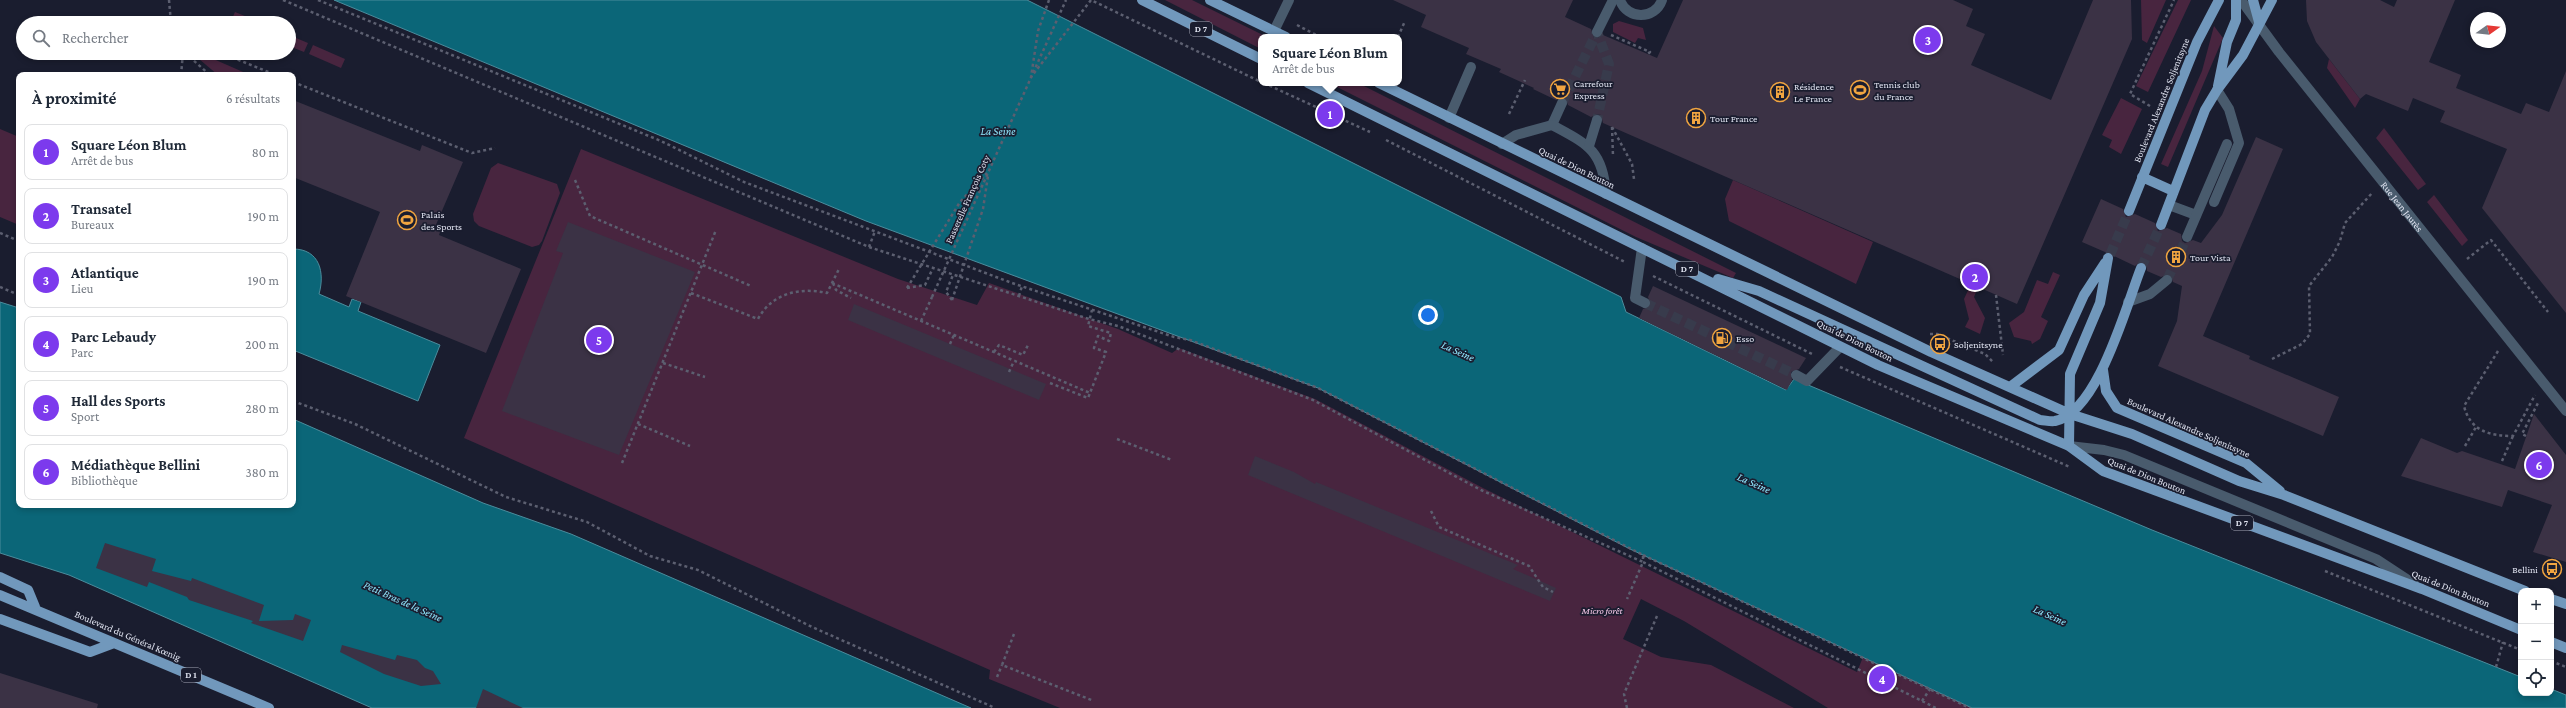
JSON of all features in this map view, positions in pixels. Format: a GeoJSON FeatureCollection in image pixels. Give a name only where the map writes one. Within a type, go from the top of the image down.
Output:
{"type":"FeatureCollection","features":[{"type":"Feature","properties":{"kind":"main road","name":"D 7"},"geometry":{"type":"LineString","coordinates":[[1142,0],[1258,58]]}},
{"type":"Feature","properties":{"kind":"main road"},"geometry":{"type":"LineString","coordinates":[[1210,0],[1280,34]]}},
{"type":"Feature","properties":{"kind":"main road","name":"Boulevard Alexandre Soljenitsyne"},"geometry":{"type":"LineString","coordinates":[[2129,211],[2197,42],[2219,0]]}},
{"type":"Feature","properties":{"kind":"main road"},"geometry":{"type":"LineString","coordinates":[[2217,90],[2227,42],[2236,20],[2236,0]]}},
{"type":"Feature","properties":{"kind":"main road"},"geometry":{"type":"LineString","coordinates":[[2253,0],[2259,22]]}},
{"type":"Feature","properties":{"kind":"main road"},"geometry":{"type":"LineString","coordinates":[[2161,225],[2205,110],[2217,90],[2242,55],[2272,0]]}},
{"type":"Feature","properties":{"kind":"main road","name":"Quai de Dion Bouton"},"geometry":{"type":"LineString","coordinates":[[1314,86],[1878,365],[2069,446],[2103,472],[2422,589],[2518,629]]}},
{"type":"Feature","properties":{"kind":"main road","name":"Quai de Dion Bouton"},"geometry":{"type":"LineString","coordinates":[[1385,86],[1931,352],[2070,414],[2132,434],[2239,480],[2284,495],[2518,588]]}},
{"type":"Feature","properties":{"kind":"main road"},"geometry":{"type":"LineString","coordinates":[[2142,177],[2173,192]]}},
{"type":"Feature","properties":{"kind":"main road"},"geometry":{"type":"LineString","coordinates":[[2010,387],[2059,350],[2084,295],[2109,256],[2100,303],[2070,374],[2069,446]]}},
{"type":"Feature","properties":{"kind":"main road","name":"Boulevard Alexandre Soljenitsyne"},"geometry":{"type":"LineString","coordinates":[[2070,414],[2089,395],[2103,368],[2141,268]]}},
{"type":"Feature","properties":{"kind":"main road","name":"Quai de Dion Bouton"},"geometry":{"type":"LineString","coordinates":[[1692,272],[1760,292],[2040,420],[2054,422],[2070,414]]}},
{"type":"Feature","properties":{"kind":"main road","name":"Boulevard Alexandre Soljenitsyne"},"geometry":{"type":"LineString","coordinates":[[2103,368],[2106,390],[2116,408],[2246,463],[2284,495]]}},
{"type":"Feature","properties":{"kind":"main road"},"geometry":{"type":"LineString","coordinates":[[0,577],[28,590],[35,607]]}},
{"type":"Feature","properties":{"kind":"main road","name":"Boulevard du Général Kœnig"},"geometry":{"type":"LineString","coordinates":[[0,594],[35,607],[114,643],[268,708]]}},
{"type":"Feature","properties":{"kind":"main road"},"geometry":{"type":"LineString","coordinates":[[2554,601],[2566,604]]}},
{"type":"Feature","properties":{"kind":"main road"},"geometry":{"type":"LineString","coordinates":[[0,619],[90,652],[114,643]]}},
{"type":"Feature","properties":{"kind":"main road"},"geometry":{"type":"LineString","coordinates":[[2554,643],[2566,648]]}},
{"type":"Feature","properties":{"kind":"street"},"geometry":{"type":"LineString","coordinates":[[1274,31],[1289,0]]}},
{"type":"Feature","properties":{"kind":"street"},"geometry":{"type":"LineString","coordinates":[[1597,30],[1613,0]]}},
{"type":"Feature","properties":{"kind":"street"},"geometry":{"type":"LineString","coordinates":[[1620,0],[1625,9],[1632,14],[1642,16],[1655,10],[1662,0]]}},
{"type":"Feature","properties":{"kind":"street","name":"Rue Jean Jaurès"},"geometry":{"type":"LineString","coordinates":[[2241,0],[2259,22],[2279,52],[2566,410]]}},
{"type":"Feature","properties":{"kind":"street"},"geometry":{"type":"LineString","coordinates":[[1449,118],[1471,67]]}},
{"type":"Feature","properties":{"kind":"street"},"geometry":{"type":"LineString","coordinates":[[2214,202],[2239,143],[2228,109],[2217,90]]}},
{"type":"Feature","properties":{"kind":"street"},"geometry":{"type":"LineString","coordinates":[[1552,125],[1562,103]]}},
{"type":"Feature","properties":{"kind":"street"},"geometry":{"type":"LineString","coordinates":[[1589,146],[1597,120]]}},
{"type":"Feature","properties":{"kind":"street"},"geometry":{"type":"LineString","coordinates":[[1502,144],[1516,135],[1552,125],[1589,146],[1603,172],[1606,194]]}},
{"type":"Feature","properties":{"kind":"street"},"geometry":{"type":"LineString","coordinates":[[2186,237],[2227,144]]}},
{"type":"Feature","properties":{"kind":"street"},"geometry":{"type":"LineString","coordinates":[[2169,205],[2196,215]]}},
{"type":"Feature","properties":{"kind":"street"},"geometry":{"type":"LineString","coordinates":[[1642,248],[1635,298],[1645,303]]}},
{"type":"Feature","properties":{"kind":"street"},"geometry":{"type":"LineString","coordinates":[[2128,302],[2158,289],[2167,280]]}},
{"type":"Feature","properties":{"kind":"street"},"geometry":{"type":"LineString","coordinates":[[1796,375],[1808,381],[1840,346]]}},
{"type":"Feature","properties":{"kind":"street"},"geometry":{"type":"LineString","coordinates":[[2069,446],[2104,450],[2124,455],[2376,559],[2422,589]]}},
{"type":"Feature","properties":{"kind":"path"},"geometry":{"type":"LineString","coordinates":[[169,0],[170,16]]}},
{"type":"Feature","properties":{"kind":"path"},"geometry":{"type":"LineString","coordinates":[[283,0],[869,248],[1089,319],[1118,326],[1313,400],[1481,490],[1643,562],[1936,708]]}},
{"type":"Feature","properties":{"kind":"path"},"geometry":{"type":"LineString","coordinates":[[318,0],[661,141],[744,182],[1022,286],[1092,310],[1190,340],[1318,388],[1643,555],[1970,708]]}},
{"type":"Feature","properties":{"kind":"path","name":"Passerelle François Coty"},"geometry":{"type":"LineString","coordinates":[[1031,77],[1038,30],[1049,0]]}},
{"type":"Feature","properties":{"kind":"path","name":"Passerelle François Coty"},"geometry":{"type":"LineString","coordinates":[[921,321],[1066,0]]}},
{"type":"Feature","properties":{"kind":"path"},"geometry":{"type":"LineString","coordinates":[[1091,0],[1258,81]]}},
{"type":"Feature","properties":{"kind":"path","name":"Passerelle François Coty"},"geometry":{"type":"LineString","coordinates":[[1031,77],[1091,0]]}},
{"type":"Feature","properties":{"kind":"path"},"geometry":{"type":"LineString","coordinates":[[2150,106],[2130,94],[2174,0]]}},
{"type":"Feature","properties":{"kind":"path"},"geometry":{"type":"LineString","coordinates":[[1399,34],[1405,21]]}},
{"type":"Feature","properties":{"kind":"path"},"geometry":{"type":"LineString","coordinates":[[1597,30],[1650,52],[1648,54]]}},
{"type":"Feature","properties":{"kind":"path"},"geometry":{"type":"LineString","coordinates":[[181,72],[183,60]]}},
{"type":"Feature","properties":{"kind":"path"},"geometry":{"type":"LineString","coordinates":[[192,60],[206,72]]}},
{"type":"Feature","properties":{"kind":"path"},"geometry":{"type":"LineString","coordinates":[[238,60],[268,72]]}},
{"type":"Feature","properties":{"kind":"path"},"geometry":{"type":"LineString","coordinates":[[1509,114],[1525,80]]}},
{"type":"Feature","properties":{"kind":"path"},"geometry":{"type":"LineString","coordinates":[[296,83],[472,153],[494,148]]}},
{"type":"Feature","properties":{"kind":"path"},"geometry":{"type":"LineString","coordinates":[[1270,86],[1375,135]]}},
{"type":"Feature","properties":{"kind":"path"},"geometry":{"type":"LineString","coordinates":[[1614,162],[1612,127],[1618,141],[1632,164],[1634,179]]}},
{"type":"Feature","properties":{"kind":"path"},"geometry":{"type":"LineString","coordinates":[[1382,138],[1639,269]]}},
{"type":"Feature","properties":{"kind":"path"},"geometry":{"type":"LineString","coordinates":[[933,268],[925,285],[908,288],[960,202],[988,172]]}},
{"type":"Feature","properties":{"kind":"path"},"geometry":{"type":"LineString","coordinates":[[953,275],[946,292],[952,300],[983,209],[988,172]]}},
{"type":"Feature","properties":{"kind":"path"},"geometry":{"type":"LineString","coordinates":[[575,180],[590,216],[751,286]]}},
{"type":"Feature","properties":{"kind":"path"},"geometry":{"type":"LineString","coordinates":[[2272,359],[2302,344],[2310,334],[2308,286],[2313,278],[2332,257],[2340,241],[2345,224],[2383,182]]}},
{"type":"Feature","properties":{"kind":"path"},"geometry":{"type":"LineString","coordinates":[[622,463],[716,230]]}},
{"type":"Feature","properties":{"kind":"path"},"geometry":{"type":"LineString","coordinates":[[869,248],[875,231]]}},
{"type":"Feature","properties":{"kind":"path"},"geometry":{"type":"LineString","coordinates":[[0,233],[16,240]]}},
{"type":"Feature","properties":{"kind":"path"},"geometry":{"type":"LineString","coordinates":[[2467,259],[2491,240],[2548,312]]}},
{"type":"Feature","properties":{"kind":"path"},"geometry":{"type":"LineString","coordinates":[[691,293],[758,319],[770,304],[779,297],[804,290],[827,293],[839,269]]}},
{"type":"Feature","properties":{"kind":"path"},"geometry":{"type":"LineString","coordinates":[[832,283],[836,290],[851,298]]}},
{"type":"Feature","properties":{"kind":"path"},"geometry":{"type":"LineString","coordinates":[[832,283],[1090,393]]}},
{"type":"Feature","properties":{"kind":"path"},"geometry":{"type":"LineString","coordinates":[[1019,296],[1022,286]]}},
{"type":"Feature","properties":{"kind":"path"},"geometry":{"type":"LineString","coordinates":[[0,287],[16,294]]}},
{"type":"Feature","properties":{"kind":"path"},"geometry":{"type":"LineString","coordinates":[[1996,295],[2002,355]]}},
{"type":"Feature","properties":{"kind":"path"},"geometry":{"type":"LineString","coordinates":[[1050,383],[1088,398],[1106,352],[1094,348],[1098,336],[1109,341],[1111,333],[1088,326],[1092,310]]}},
{"type":"Feature","properties":{"kind":"path"},"geometry":{"type":"LineString","coordinates":[[950,344],[954,335]]}},
{"type":"Feature","properties":{"kind":"path"},"geometry":{"type":"LineString","coordinates":[[2507,337],[2464,406],[2467,418],[2476,428],[2497,436],[2513,436]]}},
{"type":"Feature","properties":{"kind":"path"},"geometry":{"type":"LineString","coordinates":[[994,352],[999,345],[1023,355],[1028,345]]}},
{"type":"Feature","properties":{"kind":"path"},"geometry":{"type":"LineString","coordinates":[[1009,372],[1014,361]]}},
{"type":"Feature","properties":{"kind":"path"},"geometry":{"type":"LineString","coordinates":[[663,363],[705,377]]}},
{"type":"Feature","properties":{"kind":"path"},"geometry":{"type":"LineString","coordinates":[[2502,460],[2513,436],[2544,384]]}},
{"type":"Feature","properties":{"kind":"path"},"geometry":{"type":"LineString","coordinates":[[2526,436],[2522,434],[2544,384]]}},
{"type":"Feature","properties":{"kind":"path"},"geometry":{"type":"LineString","coordinates":[[296,402],[355,424],[506,497],[586,522],[650,556],[698,570],[812,627],[995,708]]}},
{"type":"Feature","properties":{"kind":"path"},"geometry":{"type":"LineString","coordinates":[[638,424],[690,446]]}},
{"type":"Feature","properties":{"kind":"path"},"geometry":{"type":"LineString","coordinates":[[2465,446],[2476,428]]}},
{"type":"Feature","properties":{"kind":"path"},"geometry":{"type":"LineString","coordinates":[[1117,439],[1172,460]]}},
{"type":"Feature","properties":{"kind":"path"},"geometry":{"type":"LineString","coordinates":[[1431,510],[1439,527],[1529,566],[1543,587],[1553,592]]}},
{"type":"Feature","properties":{"kind":"path"},"geometry":{"type":"LineString","coordinates":[[1627,599],[1643,562],[1643,555]]}},
{"type":"Feature","properties":{"kind":"path"},"geometry":{"type":"LineString","coordinates":[[1627,708],[1624,694],[1657,616]]}},
{"type":"Feature","properties":{"kind":"path"},"geometry":{"type":"LineString","coordinates":[[997,677],[1014,634]]}},
{"type":"Feature","properties":{"kind":"path"},"geometry":{"type":"LineString","coordinates":[[2496,667],[2501,653]]}},
{"type":"Feature","properties":{"kind":"path"},"geometry":{"type":"LineString","coordinates":[[2554,663],[2566,667]]}},
{"type":"Feature","properties":{"kind":"path"},"geometry":{"type":"LineString","coordinates":[[1002,665],[1094,701]]}},
{"type":"Feature","properties":{"kind":"path"},"geometry":{"type":"LineString","coordinates":[[1922,701],[1930,689]]}},
{"type":"Feature","properties":{"kind":"green space"},"geometry":{"type":"Polygon","coordinates":[[[1165,0],[1192,0],[1261,34],[1258,34],[1258,47],[1165,0]]]}},
{"type":"Feature","properties":{"kind":"green space"},"geometry":{"type":"Polygon","coordinates":[[[2141,0],[2166,0],[2147,43],[2142,40],[2141,0]]]}},
{"type":"Feature","properties":{"kind":"green space"},"geometry":{"type":"Polygon","coordinates":[[[2178,0],[2191,0],[2148,92],[2136,86],[2178,0]]]}},
{"type":"Feature","properties":{"kind":"green space"},"geometry":{"type":"Polygon","coordinates":[[[235,12],[245,16],[233,16],[235,12]]]}},
{"type":"Feature","properties":{"kind":"green space"},"geometry":{"type":"Polygon","coordinates":[[[1619,21],[1643,28],[1646,40],[1638,38],[1635,43],[1613,32],[1613,24],[1619,21]]]}},
{"type":"Feature","properties":{"kind":"green space"},"geometry":{"type":"Polygon","coordinates":[[[2214,26],[2223,38],[2168,167],[2161,164],[2202,71],[2214,26]]]}},
{"type":"Feature","properties":{"kind":"green space"},"geometry":{"type":"Polygon","coordinates":[[[296,38],[308,43],[304,52],[296,49],[296,38]]]}},
{"type":"Feature","properties":{"kind":"green space"},"geometry":{"type":"Polygon","coordinates":[[[313,45],[345,59],[341,68],[309,54],[313,45]]]}},
{"type":"Feature","properties":{"kind":"green space"},"geometry":{"type":"Polygon","coordinates":[[[2329,59],[2360,99],[2355,108],[2327,68],[2329,59]]]}},
{"type":"Feature","properties":{"kind":"green space"},"geometry":{"type":"Polygon","coordinates":[[[200,60],[216,60],[243,72],[214,72],[200,60]]]}},
{"type":"Feature","properties":{"kind":"green space"},"geometry":{"type":"Polygon","coordinates":[[[1335,86],[1364,86],[1736,273],[1733,278],[1636,237],[1335,86]]]}},
{"type":"Feature","properties":{"kind":"green space"},"geometry":{"type":"Polygon","coordinates":[[[2121,98],[2142,109],[2121,154],[2109,147],[2112,140],[2102,135],[2121,98]]]}},
{"type":"Feature","properties":{"kind":"green space"},"geometry":{"type":"Polygon","coordinates":[[[2384,128],[2426,184],[2418,190],[2376,138],[2384,128]]]}},
{"type":"Feature","properties":{"kind":"green space"},"geometry":{"type":"Polygon","coordinates":[[[0,129],[16,136],[16,224],[0,217],[0,129]]]}},
{"type":"Feature","properties":{"kind":"green space","name":"Micro forêt"},"geometry":{"type":"Polygon","coordinates":[[[581,149],[898,279],[977,305],[989,283],[1118,329],[1172,353],[1179,348],[1315,399],[1483,488],[1857,672],[1863,657],[1972,708],[1828,708],[1684,621],[1641,599],[1623,639],[1661,657],[1711,665],[1794,708],[1060,708],[989,679],[990,670],[464,438],[581,149]]]}},
{"type":"Feature","properties":{"kind":"green space"},"geometry":{"type":"Polygon","coordinates":[[[498,163],[557,184],[560,193],[542,241],[539,245],[532,247],[479,226],[474,221],[473,214],[491,168],[498,163]]]}},
{"type":"Feature","properties":{"kind":"green space"},"geometry":{"type":"Polygon","coordinates":[[[1733,180],[1873,242],[1856,284],[1729,221],[1725,199],[1733,180]]]}},
{"type":"Feature","properties":{"kind":"green space"},"geometry":{"type":"Polygon","coordinates":[[[2434,195],[2468,240],[2462,246],[2427,202],[2434,195]]]}},
{"type":"Feature","properties":{"kind":"green space"},"geometry":{"type":"Polygon","coordinates":[[[2053,272],[2060,275],[2041,317],[2048,321],[2040,339],[2032,344],[2031,341],[2014,337],[2009,323],[2024,312],[2037,280],[2048,284],[2053,272]]]}},
{"type":"Feature","properties":{"kind":"green space"},"geometry":{"type":"Polygon","coordinates":[[[1971,284],[1978,287],[1974,297],[1985,318],[1980,334],[1965,327],[1969,319],[1964,299],[1971,284]]]}},
{"type":"Feature","properties":{"kind":"water","name":"La Seine"},"geometry":{"type":"Polygon","coordinates":[[[334,0],[1027,0],[1621,297],[1626,312],[1786,390],[1794,379],[2152,530],[2518,676],[2518,696],[2554,696],[2554,690],[2566,695],[2566,708],[1972,708],[1630,549],[1318,388],[866,221],[334,0]]]}},
{"type":"Feature","properties":{"kind":"water"},"geometry":{"type":"Polygon","coordinates":[[[296,249],[309,253],[315,258],[321,271],[321,286],[319,294],[349,307],[352,299],[361,302],[358,311],[440,345],[418,401],[296,351],[296,249]]]}},
{"type":"Feature","properties":{"kind":"water","name":"Petit Bras de la Seine"},"geometry":{"type":"Polygon","coordinates":[[[0,302],[16,307],[16,508],[296,508],[296,420],[483,503],[571,534],[971,708],[372,708],[69,575],[0,553],[0,302]]]}},
{"type":"Feature","properties":{"kind":"building"},"geometry":{"type":"Polygon","coordinates":[[[1393,0],[1573,0],[1565,17],[1591,29],[1594,38],[1598,38],[1603,35],[1657,58],[1683,0],[1953,0],[1973,9],[1966,26],[1985,34],[1971,65],[2051,100],[2093,0],[2131,0],[2132,39],[2017,304],[1603,123],[1601,115],[1596,114],[1591,117],[1568,105],[1567,100],[1564,97],[1556,100],[1533,89],[1534,88],[1499,72],[1501,69],[1466,54],[1469,48],[1421,27],[1426,15],[1393,0]]]}},
{"type":"Feature","properties":{"kind":"building"},"geometry":{"type":"Polygon","coordinates":[[[2306,0],[2380,0],[2394,7],[2397,0],[2455,0],[2429,62],[2461,75],[2456,88],[2521,114],[2526,103],[2549,112],[2566,71],[2566,313],[2482,208],[2507,149],[2440,122],[2445,111],[2413,98],[2408,111],[2366,94],[2360,99],[2316,42],[2307,21],[2306,0]]]}},
{"type":"Feature","properties":{"kind":"building","name":"Palais des Sports"},"geometry":{"type":"Polygon","coordinates":[[[296,101],[420,151],[422,145],[463,162],[435,227],[441,229],[439,235],[521,269],[486,353],[346,296],[380,212],[296,178],[296,101]]]}},
{"type":"Feature","properties":{"kind":"building","name":"Tour Vista"},"geometry":{"type":"Polygon","coordinates":[[[2256,137],[2283,149],[2203,336],[2250,356],[2249,359],[2339,397],[2323,436],[2158,366],[2177,321],[2182,286],[2173,282],[2170,274],[2161,277],[2147,271],[2147,266],[2144,262],[2140,262],[2135,266],[2114,256],[2110,252],[2105,252],[2082,242],[2101,199],[2123,209],[2126,217],[2135,214],[2155,223],[2158,231],[2167,228],[2181,234],[2182,241],[2185,243],[2193,240],[2201,243],[2222,215],[2256,137]]]}},
{"type":"Feature","properties":{"kind":"building"},"geometry":{"type":"Polygon","coordinates":[[[568,222],[695,272],[619,455],[502,411],[563,253],[556,251],[568,222]]]}},
{"type":"Feature","properties":{"kind":"building","name":"Esso"},"geometry":{"type":"Polygon","coordinates":[[[1653,286],[1806,358],[1799,369],[1791,372],[1792,380],[1787,390],[1639,318],[1643,309],[1651,306],[1648,297],[1653,286]]]}},
{"type":"Feature","properties":{"kind":"building"},"geometry":{"type":"Polygon","coordinates":[[[854,304],[1046,384],[1039,400],[848,320],[854,304]]]}},
{"type":"Feature","properties":{"kind":"building"},"geometry":{"type":"Polygon","coordinates":[[[2534,414],[2566,455],[2566,562],[2533,552],[2552,505],[2508,490],[2502,507],[2401,476],[2421,438],[2457,453],[2462,451],[2515,469],[2534,414]]]}},
{"type":"Feature","properties":{"kind":"building"},"geometry":{"type":"Polygon","coordinates":[[[1255,456],[1294,472],[1315,484],[1316,482],[1518,565],[1513,569],[1556,588],[1550,601],[1248,475],[1255,456]]]}},
{"type":"Feature","properties":{"kind":"building"},"geometry":{"type":"Polygon","coordinates":[[[105,543],[156,559],[152,571],[191,581],[192,578],[264,605],[259,621],[293,620],[295,614],[311,620],[303,641],[251,623],[253,621],[189,600],[187,597],[149,582],[147,587],[96,568],[105,543]]]}},
{"type":"Feature","properties":{"kind":"building"},"geometry":{"type":"Polygon","coordinates":[[[342,645],[395,660],[397,655],[417,660],[425,668],[433,671],[441,684],[421,686],[384,674],[340,652],[342,645]]]}},
{"type":"Feature","properties":{"kind":"building"},"geometry":{"type":"Polygon","coordinates":[[[0,673],[98,704],[97,708],[0,708],[0,673]]]}},
{"type":"Feature","properties":{"kind":"building"},"geometry":{"type":"Polygon","coordinates":[[[483,689],[523,708],[476,708],[483,689]]]}},
{"type":"Feature","properties":{"kind":"tunnel"},"geometry":{"type":"LineString","coordinates":[[1562,103],[1597,32],[1609,64],[1597,120]]}},
{"type":"Feature","properties":{"kind":"tunnel"},"geometry":{"type":"LineString","coordinates":[[2110,255],[2129,211]]}},
{"type":"Feature","properties":{"kind":"tunnel"},"geometry":{"type":"LineString","coordinates":[[2141,268],[2161,225]]}},
{"type":"Feature","properties":{"kind":"tunnel"},"geometry":{"type":"LineString","coordinates":[[2167,280],[2187,237]]}},
{"type":"Feature","properties":{"kind":"tunnel"},"geometry":{"type":"LineString","coordinates":[[1645,303],[1796,375]]}},
{"type":"Feature","properties":{"kind":"place","name":"Atlantique"},"geometry":{"type":"Point","coordinates":[1928,40]}},
{"type":"Feature","properties":{"kind":"place","name":"Carrefour Express"},"geometry":{"type":"Point","coordinates":[1560,89]}},
{"type":"Feature","properties":{"kind":"place","name":"Tennis club du France"},"geometry":{"type":"Point","coordinates":[1860,90]}},
{"type":"Feature","properties":{"kind":"place","name":"Résidence Le France"},"geometry":{"type":"Point","coordinates":[1780,92]}},
{"type":"Feature","properties":{"kind":"place","name":"Square Léon Blum"},"geometry":{"type":"Point","coordinates":[1330,114]}},
{"type":"Feature","properties":{"kind":"place","name":"Tour France"},"geometry":{"type":"Point","coordinates":[1696,118]}},
{"type":"Feature","properties":{"kind":"place","name":"Palais des Sports"},"geometry":{"type":"Point","coordinates":[407,220]}},
{"type":"Feature","properties":{"kind":"place","name":"Tour Vista"},"geometry":{"type":"Point","coordinates":[2176,257]}},
{"type":"Feature","properties":{"kind":"place","name":"Transatel"},"geometry":{"type":"Point","coordinates":[1975,277]}},
{"type":"Feature","properties":{"kind":"place","name":"Esso"},"geometry":{"type":"Point","coordinates":[1722,338]}},
{"type":"Feature","properties":{"kind":"place","name":"Hall des Sports"},"geometry":{"type":"Point","coordinates":[599,340]}},
{"type":"Feature","properties":{"kind":"place","name":"Soljenitsyne"},"geometry":{"type":"Point","coordinates":[1940,344]}},
{"type":"Feature","properties":{"kind":"place","name":"Médiathèque Bellini"},"geometry":{"type":"Point","coordinates":[2539,465]}},
{"type":"Feature","properties":{"kind":"place","name":"Bellini"},"geometry":{"type":"Point","coordinates":[2552,569]}},
{"type":"Feature","properties":{"kind":"place","name":"Parc Lebaudy"},"geometry":{"type":"Point","coordinates":[1882,679]}}]}
